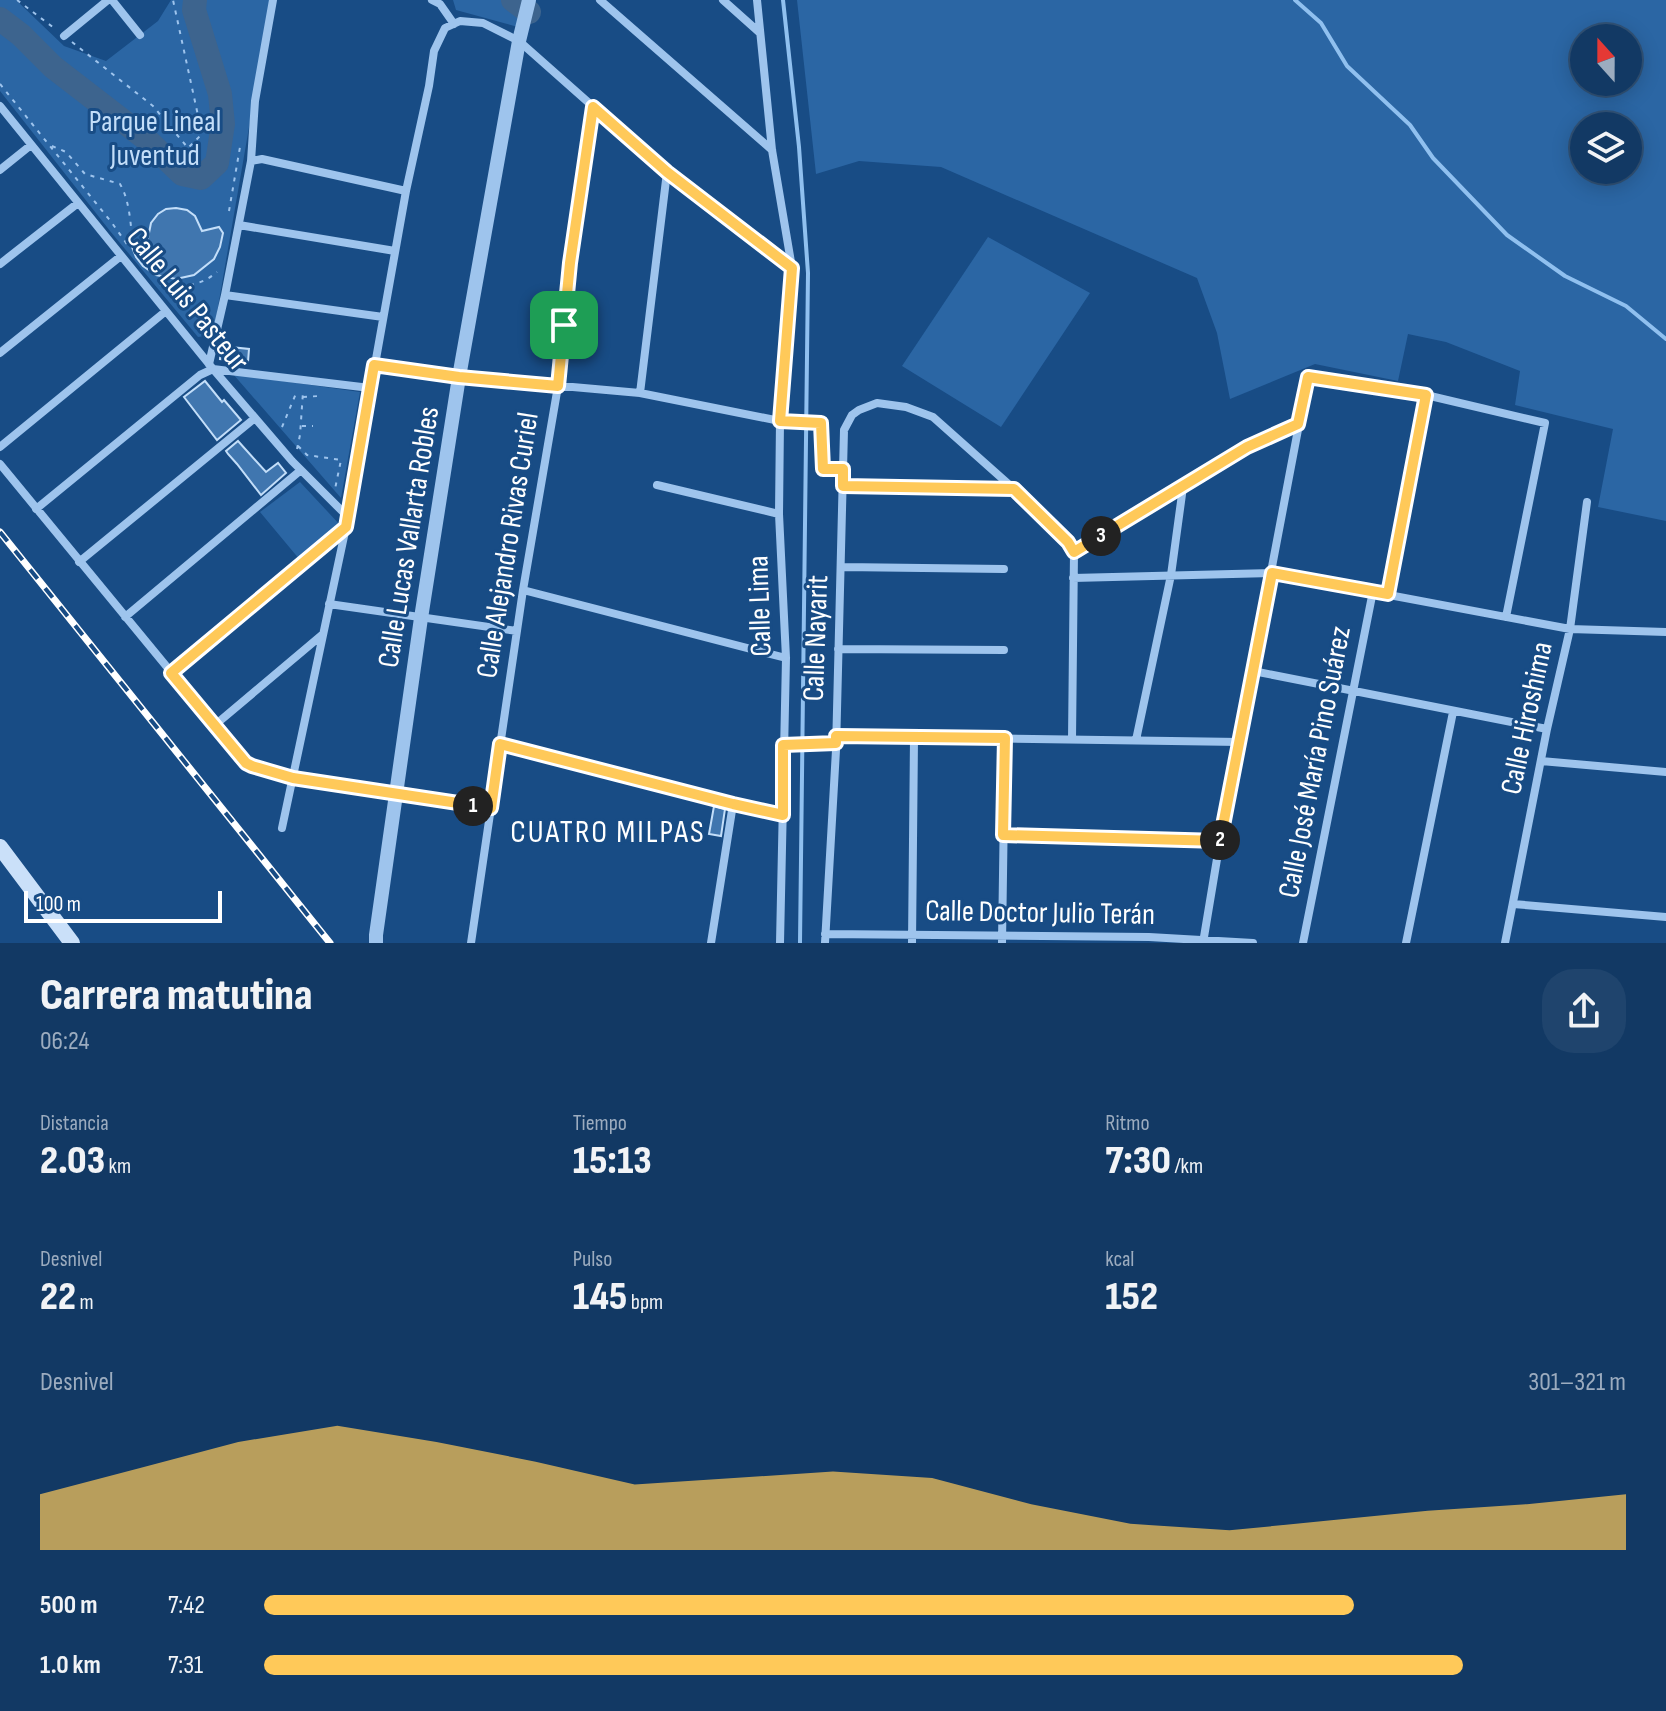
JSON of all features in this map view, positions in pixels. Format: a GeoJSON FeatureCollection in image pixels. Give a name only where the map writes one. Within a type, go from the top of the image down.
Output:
{"type":"FeatureCollection","features":[{"type":"Feature","properties":{"kind":"main road"},"geometry":{"type":"LineString","coordinates":[[0,847],[72,943]]}},
{"type":"Feature","properties":{"kind":"street"},"geometry":{"type":"LineString","coordinates":[[64,36],[110,0],[140,35]]}},
{"type":"Feature","properties":{"kind":"street"},"geometry":{"type":"LineString","coordinates":[[36,509],[211,366],[251,161],[255,101],[273,0]]}},
{"type":"Feature","properties":{"kind":"street"},"geometry":{"type":"LineString","coordinates":[[432,0],[440,4],[454,24]]}},
{"type":"Feature","properties":{"kind":"street","name":"Calle Lucas Vallarta Robles"},"geometry":{"type":"LineString","coordinates":[[376,943],[421,618],[459,377],[529,0]]}},
{"type":"Feature","properties":{"kind":"street"},"geometry":{"type":"LineString","coordinates":[[600,0],[772,150]]}},
{"type":"Feature","properties":{"kind":"street"},"geometry":{"type":"LineString","coordinates":[[723,0],[760,33]]}},
{"type":"Feature","properties":{"kind":"street","name":"Calle Lima"},"geometry":{"type":"LineString","coordinates":[[757,0],[772,150],[792,268],[780,421],[779,514],[786,658],[780,943]]}},
{"type":"Feature","properties":{"kind":"street"},"geometry":{"type":"LineString","coordinates":[[282,828],[346,527],[434,51],[445,28],[460,21],[483,23],[519,41],[667,172],[792,268]]}},
{"type":"Feature","properties":{"kind":"street","name":"Calle Luis Pasteur"},"geometry":{"type":"LineString","coordinates":[[0,106],[255,418],[292,461],[347,516]]}},
{"type":"Feature","properties":{"kind":"street","name":"Calle Alejandro Rivas Curiel"},"geometry":{"type":"LineString","coordinates":[[471,943],[523,590],[558,386],[570,263],[593,107]]}},
{"type":"Feature","properties":{"kind":"street"},"geometry":{"type":"LineString","coordinates":[[0,170],[31,145]]}},
{"type":"Feature","properties":{"kind":"street"},"geometry":{"type":"LineString","coordinates":[[251,161],[262,159],[406,191]]}},
{"type":"Feature","properties":{"kind":"street"},"geometry":{"type":"LineString","coordinates":[[640,393],[667,172]]}},
{"type":"Feature","properties":{"kind":"street"},"geometry":{"type":"LineString","coordinates":[[0,264],[78,203]]}},
{"type":"Feature","properties":{"kind":"street"},"geometry":{"type":"LineString","coordinates":[[239,225],[395,251]]}},
{"type":"Feature","properties":{"kind":"street"},"geometry":{"type":"LineString","coordinates":[[0,353],[121,256]]}},
{"type":"Feature","properties":{"kind":"street"},"geometry":{"type":"LineString","coordinates":[[225,295],[383,317]]}},
{"type":"Feature","properties":{"kind":"street"},"geometry":{"type":"LineString","coordinates":[[0,447],[166,311]]}},
{"type":"Feature","properties":{"kind":"street"},"geometry":{"type":"LineString","coordinates":[[374,365],[459,377],[640,393],[780,421]]}},
{"type":"Feature","properties":{"kind":"street"},"geometry":{"type":"LineString","coordinates":[[211,366],[370,388]]}},
{"type":"Feature","properties":{"kind":"street"},"geometry":{"type":"LineString","coordinates":[[1204,941],[1308,377],[1426,395],[1545,423],[1506,617]]}},
{"type":"Feature","properties":{"kind":"street"},"geometry":{"type":"LineString","coordinates":[[1388,594],[1426,395]]}},
{"type":"Feature","properties":{"kind":"street","name":"Calle Nayarit"},"geometry":{"type":"LineString","coordinates":[[825,938],[836,740],[844,430],[852,415],[877,403],[906,407],[933,417],[1014,489]]}},
{"type":"Feature","properties":{"kind":"street"},"geometry":{"type":"LineString","coordinates":[[79,562],[255,418]]}},
{"type":"Feature","properties":{"kind":"street"},"geometry":{"type":"LineString","coordinates":[[1074,552],[1247,447],[1298,424]]}},
{"type":"Feature","properties":{"kind":"street"},"geometry":{"type":"LineString","coordinates":[[0,464],[246,763],[293,778],[491,808]]}},
{"type":"Feature","properties":{"kind":"street"},"geometry":{"type":"LineString","coordinates":[[125,617],[301,470]]}},
{"type":"Feature","properties":{"kind":"street"},"geometry":{"type":"LineString","coordinates":[[657,485],[779,514]]}},
{"type":"Feature","properties":{"kind":"street"},"geometry":{"type":"LineString","coordinates":[[843,486],[1014,489],[1068,542],[1074,552],[1072,739]]}},
{"type":"Feature","properties":{"kind":"street"},"geometry":{"type":"LineString","coordinates":[[1136,740],[1171,575],[1183,487]]}},
{"type":"Feature","properties":{"kind":"street","name":"Calle Hiroshima"},"geometry":{"type":"LineString","coordinates":[[1505,943],[1570,629],[1587,502]]}},
{"type":"Feature","properties":{"kind":"street"},"geometry":{"type":"LineString","coordinates":[[171,673],[346,527]]}},
{"type":"Feature","properties":{"kind":"street"},"geometry":{"type":"LineString","coordinates":[[842,567],[1004,569]]}},
{"type":"Feature","properties":{"kind":"street"},"geometry":{"type":"LineString","coordinates":[[1073,578],[1272,573],[1570,629],[1666,632]]}},
{"type":"Feature","properties":{"kind":"street"},"geometry":{"type":"LineString","coordinates":[[523,590],[786,658]]}},
{"type":"Feature","properties":{"kind":"street","name":"Calle José María Pino Suárez"},"geometry":{"type":"LineString","coordinates":[[1303,943],[1373,591]]}},
{"type":"Feature","properties":{"kind":"street"},"geometry":{"type":"LineString","coordinates":[[329,604],[517,631]]}},
{"type":"Feature","properties":{"kind":"street"},"geometry":{"type":"LineString","coordinates":[[215,725],[323,634]]}},
{"type":"Feature","properties":{"kind":"street"},"geometry":{"type":"LineString","coordinates":[[838,649],[1004,650]]}},
{"type":"Feature","properties":{"kind":"street"},"geometry":{"type":"LineString","coordinates":[[1253,671],[1547,729]]}},
{"type":"Feature","properties":{"kind":"street"},"geometry":{"type":"LineString","coordinates":[[1406,943],[1453,712]]}},
{"type":"Feature","properties":{"kind":"street"},"geometry":{"type":"LineString","coordinates":[[912,938],[914,738]]}},
{"type":"Feature","properties":{"kind":"street"},"geometry":{"type":"LineString","coordinates":[[836,740],[1005,738],[1240,742]]}},
{"type":"Feature","properties":{"kind":"street"},"geometry":{"type":"LineString","coordinates":[[1002,939],[1005,738]]}},
{"type":"Feature","properties":{"kind":"street"},"geometry":{"type":"LineString","coordinates":[[500,744],[783,815]]}},
{"type":"Feature","properties":{"kind":"street"},"geometry":{"type":"LineString","coordinates":[[1541,761],[1666,772]]}},
{"type":"Feature","properties":{"kind":"street"},"geometry":{"type":"LineString","coordinates":[[711,943],[733,804]]}},
{"type":"Feature","properties":{"kind":"street"},"geometry":{"type":"LineString","coordinates":[[1003,835],[1220,841]]}},
{"type":"Feature","properties":{"kind":"street"},"geometry":{"type":"LineString","coordinates":[[1513,904],[1666,917]]}},
{"type":"Feature","properties":{"kind":"street","name":"Calle Doctor Julio Terán"},"geometry":{"type":"LineString","coordinates":[[825,938],[1149,937],[1253,943]]}},
{"type":"Feature","properties":{"kind":"path"},"geometry":{"type":"LineString","coordinates":[[17,0],[153,106],[188,148],[202,134],[173,0]]}},
{"type":"Feature","properties":{"kind":"path"},"geometry":{"type":"LineString","coordinates":[[0,84],[130,248],[133,242],[125,193],[120,184],[85,174],[66,152],[49,145]]}},
{"type":"Feature","properties":{"kind":"path"},"geometry":{"type":"LineString","coordinates":[[229,213],[242,139]]}},
{"type":"Feature","properties":{"kind":"path"},"geometry":{"type":"LineString","coordinates":[[157,285],[194,285],[206,281],[222,265]]}},
{"type":"Feature","properties":{"kind":"path"},"geometry":{"type":"LineString","coordinates":[[282,427],[301,387],[301,426],[292,461]]}},
{"type":"Feature","properties":{"kind":"path"},"geometry":{"type":"LineString","coordinates":[[302,397],[319,396]]}},
{"type":"Feature","properties":{"kind":"path"},"geometry":{"type":"LineString","coordinates":[[780,421],[821,423],[823,469],[843,469]]}},
{"type":"Feature","properties":{"kind":"path"},"geometry":{"type":"LineString","coordinates":[[301,426],[313,426]]}},
{"type":"Feature","properties":{"kind":"path"},"geometry":{"type":"LineString","coordinates":[[298,446],[307,455],[341,460],[332,502]]}},
{"type":"Feature","properties":{"kind":"path"},"geometry":{"type":"LineString","coordinates":[[783,745],[836,740]]}},
{"type":"Feature","properties":{"kind":"green space","name":"Parque Lineal Juventud"},"geometry":{"type":"Polygon","coordinates":[[[0,0],[16,0],[64,46],[106,61],[158,21],[171,0],[271,0],[211,335],[198,337],[0,91],[0,0]]]}},
{"type":"Feature","properties":{"kind":"green space"},"geometry":{"type":"Polygon","coordinates":[[[453,0],[526,0],[518,27],[456,10],[453,0]]]}},
{"type":"Feature","properties":{"kind":"green space"},"geometry":{"type":"Polygon","coordinates":[[[797,0],[1666,0],[1666,521],[1598,507],[1613,429],[1515,405],[1520,371],[1446,342],[1408,334],[1398,381],[1315,364],[1230,399],[1217,333],[1197,278],[941,167],[859,161],[816,174],[797,0]]]}},
{"type":"Feature","properties":{"kind":"green space"},"geometry":{"type":"Polygon","coordinates":[[[988,237],[1090,293],[1001,427],[902,366],[988,237]]]}},
{"type":"Feature","properties":{"kind":"green space"},"geometry":{"type":"Polygon","coordinates":[[[233,374],[360,392],[341,498],[233,374]]]}},
{"type":"Feature","properties":{"kind":"green space"},"geometry":{"type":"Polygon","coordinates":[[[300,482],[341,526],[300,560],[260,512],[300,482]]]}},
{"type":"Feature","properties":{"kind":"building"},"geometry":{"type":"Polygon","coordinates":[[[176,208],[187,210],[195,216],[202,231],[219,227],[223,233],[214,259],[194,275],[176,279],[156,275],[143,266],[132,247],[147,243],[151,223],[158,214],[176,208]]]}},
{"type":"Feature","properties":{"kind":"building"},"geometry":{"type":"Polygon","coordinates":[[[221,346],[249,349],[248,362],[220,359],[221,346]]]}},
{"type":"Feature","properties":{"kind":"building"},"geometry":{"type":"Polygon","coordinates":[[[205,381],[241,420],[217,440],[184,397],[205,381]]]}},
{"type":"Feature","properties":{"kind":"building"},"geometry":{"type":"Polygon","coordinates":[[[238,441],[266,472],[278,463],[286,473],[261,495],[226,451],[238,441]]]}},
{"type":"Feature","properties":{"kind":"building"},"geometry":{"type":"Polygon","coordinates":[[[714,806],[725,809],[721,836],[709,834],[714,806]]]}},
{"type":"Feature","properties":{"kind":"waterway"},"geometry":{"type":"LineString","coordinates":[[0,19],[53,67],[145,138],[182,174],[201,178],[217,163],[223,124],[220,94],[194,10],[195,0]]}},
{"type":"Feature","properties":{"kind":"waterway"},"geometry":{"type":"LineString","coordinates":[[513,0],[529,12]]}},
{"type":"Feature","properties":{"kind":"waterway"},"geometry":{"type":"LineString","coordinates":[[783,0],[799,147],[808,273],[800,943]]}},
{"type":"Feature","properties":{"kind":"waterway"},"geometry":{"type":"LineString","coordinates":[[1295,0],[1321,23],[1347,66],[1410,125],[1433,158],[1507,235],[1565,276],[1626,306],[1666,339]]}},
{"type":"Feature","properties":{"kind":"railway"},"geometry":{"type":"LineString","coordinates":[[0,532],[330,943]]}},
{"type":"Feature","properties":{"kind":"district","name":"CUATRO MILPAS"},"geometry":{"type":"Point","coordinates":[608,831]}},
{"type":"Feature","properties":{"kind":"route"},"geometry":{"type":"LineString","coordinates":[[593,107],[667,172],[792,268],[780,421],[821,423],[823,469],[843,469],[843,486],[1014,489],[1068,542],[1074,552],[1247,447],[1298,424],[1308,377],[1426,395],[1388,594],[1272,573],[1220,841],[1003,835],[1005,738],[836,736],[836,743],[783,745],[783,815],[500,744],[491,808],[293,778],[246,763],[171,673],[346,527],[374,365],[558,386],[564,325],[593,107]]}}]}
